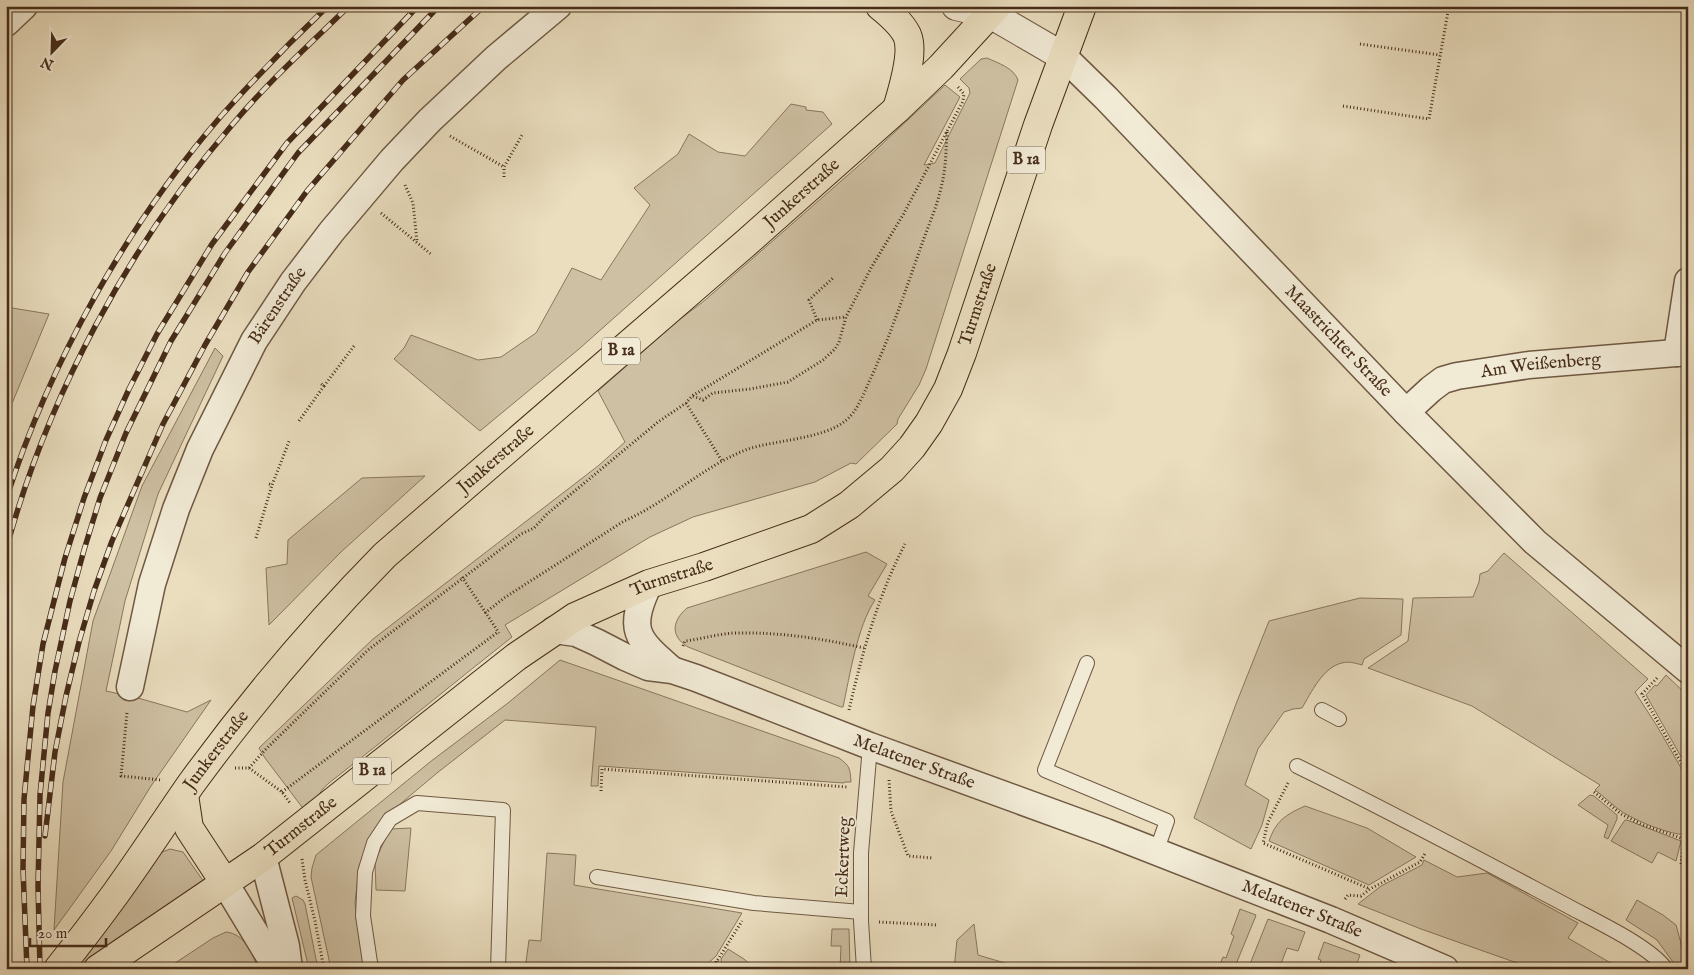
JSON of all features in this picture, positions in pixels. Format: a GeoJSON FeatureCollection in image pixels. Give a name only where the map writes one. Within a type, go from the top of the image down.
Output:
{"type":"FeatureCollection","features":[{"type":"Feature","properties":{"kind":"main road"},"geometry":{"type":"LineString","coordinates":[[880,6],[900,24],[907,36],[909,45],[906,76],[896,109]]}},
{"type":"Feature","properties":{"kind":"main road","name":"B 1a"},"geometry":{"type":"LineString","coordinates":[[1064,57],[1082,6]]}},
{"type":"Feature","properties":{"kind":"main road","name":"Junkerstraße"},"geometry":{"type":"LineString","coordinates":[[58,969],[117,892],[214,753],[299,646],[346,594],[385,555],[746,243],[896,109],[941,68],[994,10]]}},
{"type":"Feature","properties":{"kind":"main road","name":"Turmstraße"},"geometry":{"type":"LineString","coordinates":[[98,969],[263,857],[516,657],[554,630],[575,617],[649,584],[704,567],[811,529],[849,505],[892,469],[930,423],[948,388],[962,353],[1038,125],[1064,57]]}},
{"type":"Feature","properties":{"kind":"main road"},"geometry":{"type":"LineString","coordinates":[[184,795],[189,828],[225,883]]}},
{"type":"Feature","properties":{"kind":"street"},"geometry":{"type":"LineString","coordinates":[[6,23],[24,6]]}},
{"type":"Feature","properties":{"kind":"street","name":"Bärenstraße"},"geometry":{"type":"LineString","coordinates":[[130,687],[152,584],[176,509],[200,449],[254,341],[293,282],[332,231],[392,160],[430,120],[496,58],[558,6]]}},
{"type":"Feature","properties":{"kind":"street","name":"Maastrichter Straße"},"geometry":{"type":"LineString","coordinates":[[956,6],[994,10],[1064,57],[1106,98],[1406,412],[1535,542],[1681,664]]}},
{"type":"Feature","properties":{"kind":"street"},"geometry":{"type":"LineString","coordinates":[[1683,352],[1688,281]]}},
{"type":"Feature","properties":{"kind":"street","name":"Am Weißenberg"},"geometry":{"type":"LineString","coordinates":[[1406,412],[1430,389],[1443,380],[1457,376],[1529,365],[1683,352]]}},
{"type":"Feature","properties":{"kind":"street","name":"Melatener Straße"},"geometry":{"type":"LineString","coordinates":[[649,584],[641,601],[638,616],[637,624],[640,638],[648,649],[672,670]]}},
{"type":"Feature","properties":{"kind":"street","name":"Melatener Straße"},"geometry":{"type":"LineString","coordinates":[[554,630],[576,633],[648,667],[672,670],[879,749],[1106,832],[1331,920],[1446,969]]}},
{"type":"Feature","properties":{"kind":"street"},"geometry":{"type":"LineString","coordinates":[[263,857],[286,946],[289,969]]}},
{"type":"Feature","properties":{"kind":"street"},"geometry":{"type":"LineString","coordinates":[[225,883],[277,969]]}},
{"type":"Feature","properties":{"kind":"lane"},"geometry":{"type":"LineString","coordinates":[[1087,663],[1045,770],[1167,820],[1156,852]]}},
{"type":"Feature","properties":{"kind":"lane"},"geometry":{"type":"LineString","coordinates":[[1322,710],[1339,719]]}},
{"type":"Feature","properties":{"kind":"lane","name":"Eckertweg"},"geometry":{"type":"LineString","coordinates":[[864,969],[861,916],[861,852],[879,749]]}},
{"type":"Feature","properties":{"kind":"lane"},"geometry":{"type":"LineString","coordinates":[[1297,766],[1429,832],[1628,939],[1661,962],[1666,969]]}},
{"type":"Feature","properties":{"kind":"lane"},"geometry":{"type":"LineString","coordinates":[[371,969],[363,916],[364,872],[374,843],[390,820],[417,803],[503,810],[498,969]]}},
{"type":"Feature","properties":{"kind":"lane"},"geometry":{"type":"LineString","coordinates":[[597,877],[754,903],[861,916]]}},
{"type":"Feature","properties":{"kind":"path"},"geometry":{"type":"LineString","coordinates":[[1343,106],[1429,119],[1449,6]]}},
{"type":"Feature","properties":{"kind":"path"},"geometry":{"type":"LineString","coordinates":[[1360,44],[1440,55]]}},
{"type":"Feature","properties":{"kind":"path"},"geometry":{"type":"LineString","coordinates":[[692,396],[703,400],[713,393],[788,382],[823,360],[835,349],[839,342],[846,317],[885,243],[903,215],[963,101],[964,94]]}},
{"type":"Feature","properties":{"kind":"path"},"geometry":{"type":"LineString","coordinates":[[430,120],[447,134],[504,167]]}},
{"type":"Feature","properties":{"kind":"path"},"geometry":{"type":"LineString","coordinates":[[485,613],[520,588],[624,521],[641,514],[722,461],[749,449],[838,426],[854,412],[876,365],[907,286],[941,188],[945,170],[947,131]]}},
{"type":"Feature","properties":{"kind":"path"},"geometry":{"type":"LineString","coordinates":[[504,177],[504,167],[522,135]]}},
{"type":"Feature","properties":{"kind":"path"},"geometry":{"type":"LineString","coordinates":[[392,160],[413,203],[417,242]]}},
{"type":"Feature","properties":{"kind":"path"},"geometry":{"type":"LineString","coordinates":[[382,215],[432,255]]}},
{"type":"Feature","properties":{"kind":"path"},"geometry":{"type":"LineString","coordinates":[[818,320],[809,300],[834,277]]}},
{"type":"Feature","properties":{"kind":"path"},"geometry":{"type":"LineString","coordinates":[[249,768],[265,750],[368,650],[462,577],[521,534],[534,528],[547,514],[658,422],[686,403],[692,396],[818,320],[846,317]]}},
{"type":"Feature","properties":{"kind":"path"},"geometry":{"type":"LineString","coordinates":[[300,421],[322,385],[354,346]]}},
{"type":"Feature","properties":{"kind":"path"},"geometry":{"type":"LineString","coordinates":[[686,403],[722,461]]}},
{"type":"Feature","properties":{"kind":"path"},"geometry":{"type":"LineString","coordinates":[[256,538],[271,484],[290,439]]}},
{"type":"Feature","properties":{"kind":"path"},"geometry":{"type":"LineString","coordinates":[[851,699],[864,648],[891,571],[905,544]]}},
{"type":"Feature","properties":{"kind":"path"},"geometry":{"type":"LineString","coordinates":[[462,577],[516,657]]}},
{"type":"Feature","properties":{"kind":"path"},"geometry":{"type":"LineString","coordinates":[[282,792],[498,632]]}},
{"type":"Feature","properties":{"kind":"path"},"geometry":{"type":"LineString","coordinates":[[672,670],[685,641],[733,634],[795,634],[823,638],[864,648]]}},
{"type":"Feature","properties":{"kind":"path"},"geometry":{"type":"LineString","coordinates":[[1681,664],[1642,694],[1688,774]]}},
{"type":"Feature","properties":{"kind":"path"},"geometry":{"type":"LineString","coordinates":[[130,687],[121,776],[159,780]]}},
{"type":"Feature","properties":{"kind":"path"},"geometry":{"type":"LineString","coordinates":[[879,749],[891,811],[908,856],[932,858]]}},
{"type":"Feature","properties":{"kind":"path"},"geometry":{"type":"LineString","coordinates":[[214,753],[236,769],[249,768],[282,792],[298,815],[301,828],[302,863],[324,969]]}},
{"type":"Feature","properties":{"kind":"path"},"geometry":{"type":"LineString","coordinates":[[1297,766],[1268,822],[1263,843],[1370,889]]}},
{"type":"Feature","properties":{"kind":"path"},"geometry":{"type":"LineString","coordinates":[[601,791],[602,769],[847,786],[846,795]]}},
{"type":"Feature","properties":{"kind":"path"},"geometry":{"type":"LineString","coordinates":[[1594,792],[1622,814],[1643,825],[1686,839],[1681,864]]}},
{"type":"Feature","properties":{"kind":"path"},"geometry":{"type":"LineString","coordinates":[[1331,920],[1348,895],[1361,896],[1370,889],[1420,862],[1422,859]]}},
{"type":"Feature","properties":{"kind":"path"},"geometry":{"type":"LineString","coordinates":[[707,969],[717,961],[754,903]]}},
{"type":"Feature","properties":{"kind":"path"},"geometry":{"type":"LineString","coordinates":[[861,916],[938,925]]}},
{"type":"Feature","properties":{"kind":"path"},"geometry":{"type":"LineString","coordinates":[[717,961],[719,969]]}},
{"type":"Feature","properties":{"kind":"shaded area"},"geometry":{"type":"Polygon","coordinates":[[[987,58],[1009,69],[1018,80],[926,369],[897,424],[856,464],[851,463],[815,482],[693,517],[650,537],[505,625],[512,637],[325,786],[313,805],[305,811],[259,748],[373,639],[598,466],[625,442],[598,391],[864,161],[945,85],[960,97],[924,165],[935,163],[970,93],[969,88],[960,79],[981,59],[987,58]]]}},
{"type":"Feature","properties":{"kind":"shaded area"},"geometry":{"type":"Polygon","coordinates":[[[791,104],[806,107],[806,110],[823,112],[832,124],[579,349],[480,431],[394,359],[404,348],[411,335],[478,360],[501,357],[536,333],[572,268],[601,280],[650,205],[634,188],[678,154],[689,134],[718,152],[745,156],[791,104]]]}},
{"type":"Feature","properties":{"kind":"shaded area"},"geometry":{"type":"Polygon","coordinates":[[[6,307],[49,314],[6,418],[6,307]]]}},
{"type":"Feature","properties":{"kind":"shaded area"},"geometry":{"type":"Polygon","coordinates":[[[215,348],[223,356],[158,494],[125,601],[106,691],[187,712],[211,700],[151,786],[111,851],[54,930],[63,782],[93,621],[142,486],[215,348]]]}},
{"type":"Feature","properties":{"kind":"shaded area"},"geometry":{"type":"Polygon","coordinates":[[[425,476],[341,552],[269,625],[266,568],[287,564],[288,540],[362,478],[425,476]]]}},
{"type":"Feature","properties":{"kind":"shaded area"},"geometry":{"type":"Polygon","coordinates":[[[866,552],[887,564],[868,596],[875,600],[859,637],[843,707],[688,647],[678,638],[675,628],[676,623],[687,608],[866,552]]]}},
{"type":"Feature","properties":{"kind":"shaded area"},"geometry":{"type":"Polygon","coordinates":[[[1504,553],[1648,679],[1635,692],[1688,780],[1688,835],[1673,833],[1655,827],[1624,813],[1595,790],[1600,785],[1472,706],[1368,668],[1408,641],[1413,598],[1473,597],[1480,574],[1488,571],[1504,553]]]}},
{"type":"Feature","properties":{"kind":"shaded area"},"geometry":{"type":"Polygon","coordinates":[[[1360,598],[1403,599],[1401,635],[1364,659],[1362,665],[1344,662],[1335,665],[1318,681],[1302,708],[1284,712],[1258,749],[1245,785],[1269,800],[1262,825],[1251,849],[1194,818],[1269,621],[1360,598]]]}},
{"type":"Feature","properties":{"kind":"shaded area"},"geometry":{"type":"Polygon","coordinates":[[[560,660],[839,758],[849,768],[851,782],[599,766],[598,786],[591,786],[596,727],[505,720],[437,773],[380,821],[359,866],[355,903],[364,969],[331,969],[311,877],[316,855],[560,660]]]}},
{"type":"Feature","properties":{"kind":"shaded area"},"geometry":{"type":"Polygon","coordinates":[[[1666,675],[1688,696],[1688,769],[1646,695],[1666,675]]]}},
{"type":"Feature","properties":{"kind":"shaded area"},"geometry":{"type":"Polygon","coordinates":[[[1590,795],[1594,796],[1617,815],[1608,839],[1604,837],[1608,825],[1578,805],[1590,795]]]}},
{"type":"Feature","properties":{"kind":"shaded area"},"geometry":{"type":"Polygon","coordinates":[[[1305,806],[1367,828],[1416,857],[1369,885],[1269,841],[1282,819],[1305,806]]]}},
{"type":"Feature","properties":{"kind":"shaded area"},"geometry":{"type":"Polygon","coordinates":[[[1625,820],[1681,841],[1676,861],[1658,852],[1652,863],[1611,841],[1625,820]]]}},
{"type":"Feature","properties":{"kind":"shaded area"},"geometry":{"type":"Polygon","coordinates":[[[411,828],[405,891],[376,890],[375,861],[390,829],[411,828]]]}},
{"type":"Feature","properties":{"kind":"shaded area"},"geometry":{"type":"Polygon","coordinates":[[[170,849],[183,852],[204,882],[78,968],[75,965],[157,854],[170,849]]]}},
{"type":"Feature","properties":{"kind":"shaded area"},"geometry":{"type":"Polygon","coordinates":[[[547,853],[576,855],[574,885],[742,913],[716,956],[702,969],[525,969],[529,940],[541,941],[547,853]]]}},
{"type":"Feature","properties":{"kind":"shaded area"},"geometry":{"type":"Polygon","coordinates":[[[1424,860],[1457,877],[1487,873],[1578,923],[1568,938],[1621,969],[1534,969],[1421,929],[1358,904],[1381,886],[1422,865],[1424,860]]]}},
{"type":"Feature","properties":{"kind":"shaded area"},"geometry":{"type":"Polygon","coordinates":[[[296,896],[303,900],[305,904],[318,969],[309,969],[292,898],[296,896]]]}},
{"type":"Feature","properties":{"kind":"shaded area"},"geometry":{"type":"Polygon","coordinates":[[[1637,900],[1676,925],[1688,969],[1678,969],[1657,940],[1626,920],[1637,900]]]}},
{"type":"Feature","properties":{"kind":"shaded area"},"geometry":{"type":"Polygon","coordinates":[[[1240,909],[1256,915],[1255,918],[1234,969],[1218,969],[1223,957],[1226,958],[1234,936],[1231,934],[1240,909]]]}},
{"type":"Feature","properties":{"kind":"shaded area"},"geometry":{"type":"Polygon","coordinates":[[[1268,919],[1305,932],[1298,951],[1287,948],[1279,969],[1248,969],[1268,919]]]}},
{"type":"Feature","properties":{"kind":"shaded area"},"geometry":{"type":"Polygon","coordinates":[[[974,924],[978,955],[1025,969],[954,969],[957,940],[974,924]]]}},
{"type":"Feature","properties":{"kind":"shaded area"},"geometry":{"type":"Polygon","coordinates":[[[832,929],[849,929],[850,969],[840,969],[841,946],[831,946],[832,929]]]}},
{"type":"Feature","properties":{"kind":"shaded area"},"geometry":{"type":"Polygon","coordinates":[[[226,932],[243,940],[258,969],[166,969],[213,938],[226,932]]]}},
{"type":"Feature","properties":{"kind":"shaded area"},"geometry":{"type":"Polygon","coordinates":[[[1324,942],[1360,955],[1355,969],[1318,969],[1321,960],[1318,959],[1324,942]]]}},
{"type":"Feature","properties":{"kind":"shaded area"},"geometry":{"type":"Polygon","coordinates":[[[728,949],[744,959],[752,966],[751,969],[722,969],[721,959],[728,949]]]}},
{"type":"Feature","properties":{"kind":"shaded area"},"geometry":{"type":"Polygon","coordinates":[[[1636,967],[1646,969],[1621,969],[1636,967]]]}},
{"type":"Feature","properties":{"kind":"railway"},"geometry":{"type":"LineString","coordinates":[[6,500],[24,449],[68,346],[124,248],[187,157],[222,115],[274,59],[328,6]]}},
{"type":"Feature","properties":{"kind":"railway"},"geometry":{"type":"LineString","coordinates":[[6,550],[23,493],[44,436],[68,380],[126,272],[194,171],[232,125],[274,79],[349,6]]}},
{"type":"Feature","properties":{"kind":"railway"},"geometry":{"type":"LineString","coordinates":[[27,969],[23,869],[24,799],[33,706],[43,644],[65,558],[84,498],[106,440],[157,334],[212,244],[287,143],[418,6]]}},
{"type":"Feature","properties":{"kind":"railway"},"geometry":{"type":"LineString","coordinates":[[40,969],[38,886],[40,795],[48,713],[70,601],[84,550],[100,498],[126,433],[171,341],[225,253],[298,153],[439,6]]}},
{"type":"Feature","properties":{"kind":"railway"},"geometry":{"type":"LineString","coordinates":[[45,836],[55,752],[79,642],[94,591],[112,541],[163,424],[205,345],[248,272],[307,191],[403,80],[484,6]]}}]}
